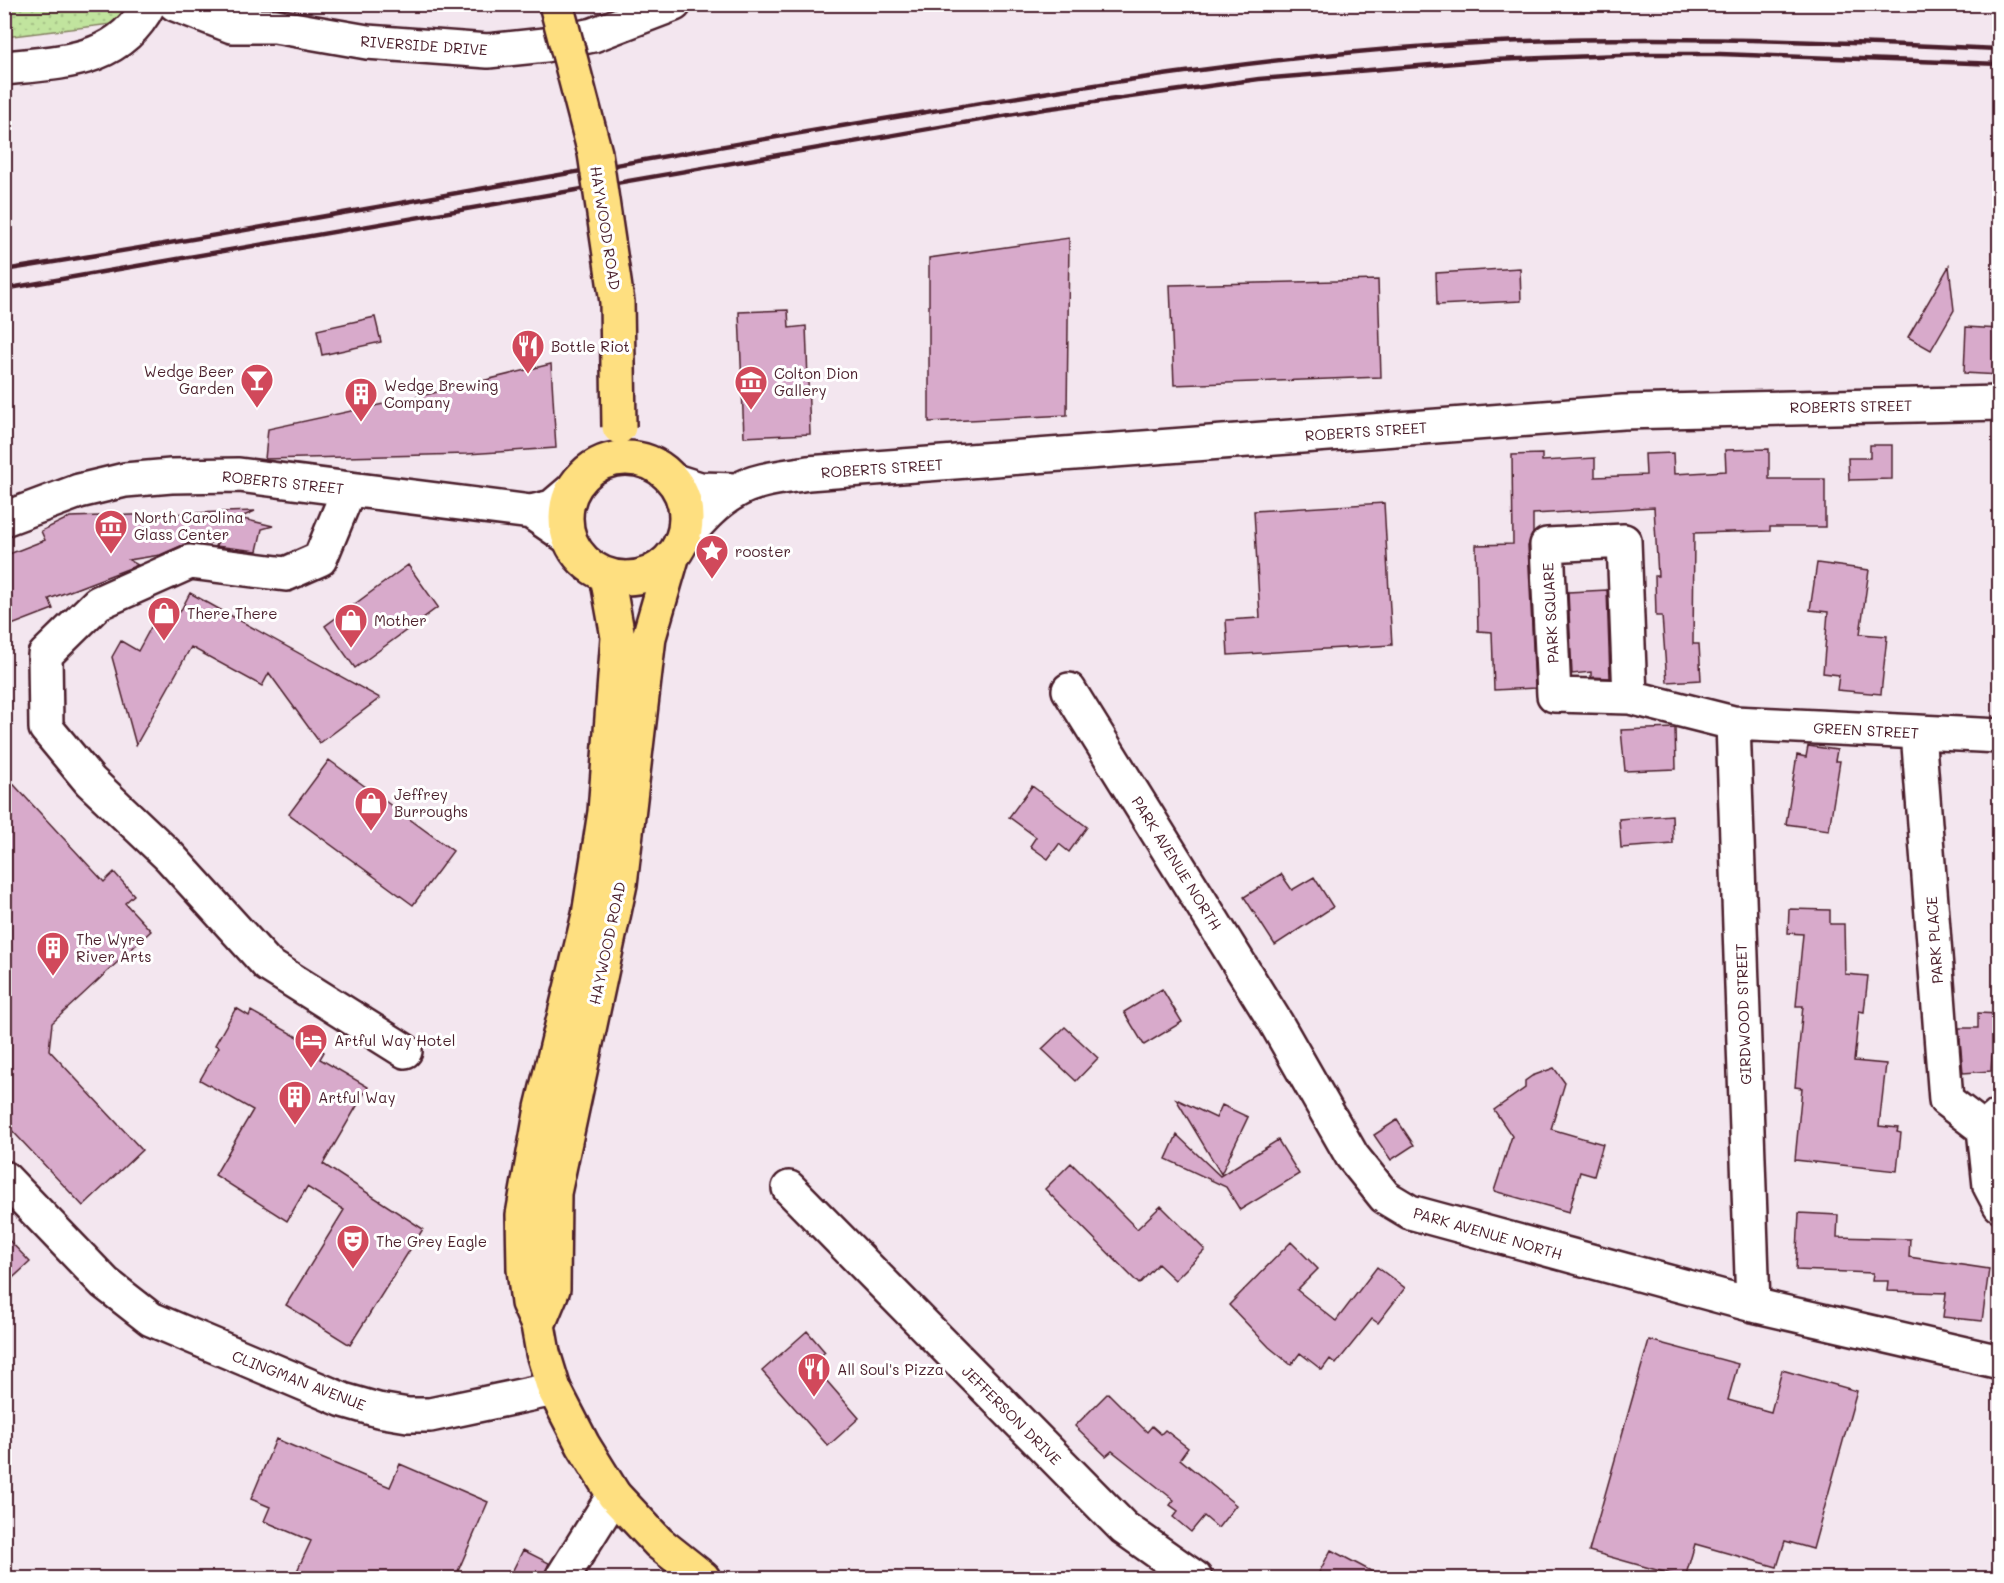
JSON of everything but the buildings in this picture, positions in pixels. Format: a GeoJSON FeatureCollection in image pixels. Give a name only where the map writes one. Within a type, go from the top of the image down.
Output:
{"type":"FeatureCollection","features":[{"type":"Feature","properties":{"kind":"main road","name":"HAYWOOD ROAD"},"geometry":{"type":"LineString","coordinates":[[556,4],[595,153],[617,302],[620,442]]}},
{"type":"Feature","properties":{"kind":"main road"},"geometry":{"type":"LineString","coordinates":[[620,442],[664,470],[675,482],[687,511],[677,550],[658,569],[642,576],[624,579],[607,576],[590,567],[578,554],[569,538],[566,514],[572,490],[620,442]]}},
{"type":"Feature","properties":{"kind":"main road","name":"HAYWOOD ROAD"},"geometry":{"type":"LineString","coordinates":[[554,1389],[538,1325],[528,1302],[524,1269],[523,1215],[542,1108],[601,918],[620,884],[649,637],[677,550]]}},
{"type":"Feature","properties":{"kind":"main road","name":"HAYWOOD ROAD"},"geometry":{"type":"LineString","coordinates":[[601,918],[605,812],[618,637],[607,576]]}},
{"type":"Feature","properties":{"kind":"main road"},"geometry":{"type":"LineString","coordinates":[[554,1389],[583,1445],[614,1495],[659,1543],[703,1578]]}},
{"type":"Feature","properties":{"kind":"street"},"geometry":{"type":"LineString","coordinates":[[4,68],[60,62],[96,53],[122,41],[140,20],[149,4]]}},
{"type":"Feature","properties":{"kind":"street","name":"RIVERSIDE DRIVE"},"geometry":{"type":"LineString","coordinates":[[175,4],[232,26],[275,26],[367,42],[488,51],[545,45],[593,35],[674,4]]}},
{"type":"Feature","properties":{"kind":"street","name":"RIVERSIDE DRIVE"},"geometry":{"type":"LineString","coordinates":[[240,4],[275,26]]}},
{"type":"Feature","properties":{"kind":"street","name":"ROBERTS STREET"},"geometry":{"type":"LineString","coordinates":[[675,482],[700,489],[736,490],[761,482],[808,473],[1623,412],[2000,403]]}},
{"type":"Feature","properties":{"kind":"street","name":"ROBERTS STREET"},"geometry":{"type":"LineString","coordinates":[[4,519],[79,491],[126,480],[171,476],[238,475],[531,512],[552,507],[572,490]]}},
{"type":"Feature","properties":{"kind":"street"},"geometry":{"type":"LineString","coordinates":[[349,489],[320,559],[312,563],[286,574],[190,562],[98,603],[45,655],[46,728],[90,781],[169,856],[268,966],[405,1051]]}},
{"type":"Feature","properties":{"kind":"street","name":"ROBERTS STREET"},"geometry":{"type":"LineString","coordinates":[[677,550],[705,516],[736,490]]}},
{"type":"Feature","properties":{"kind":"street","name":"ROBERTS STREET"},"geometry":{"type":"LineString","coordinates":[[531,512],[569,538]]}},
{"type":"Feature","properties":{"kind":"street","name":"PARK SQUARE"},"geometry":{"type":"LineString","coordinates":[[1630,697],[1624,541],[1546,545],[1554,695],[1630,697],[1733,723]]}},
{"type":"Feature","properties":{"kind":"street","name":"PARK AVENUE NORTH"},"geometry":{"type":"LineString","coordinates":[[1069,690],[1276,1023],[1352,1156],[1385,1197],[1410,1212],[1753,1305],[2000,1362]]}},
{"type":"Feature","properties":{"kind":"street","name":"GIRDWOOD STREET"},"geometry":{"type":"LineString","coordinates":[[1733,723],[1753,1305]]}},
{"type":"Feature","properties":{"kind":"street","name":"GREEN STREET"},"geometry":{"type":"LineString","coordinates":[[1733,723],[2000,736]]}},
{"type":"Feature","properties":{"kind":"street","name":"PARK PLACE"},"geometry":{"type":"LineString","coordinates":[[1918,732],[1946,1100],[1992,1122]]}},
{"type":"Feature","properties":{"kind":"street"},"geometry":{"type":"LineString","coordinates":[[1992,1122],[1990,1186],[2000,1205]]}},
{"type":"Feature","properties":{"kind":"street","name":"CLINGMAN AVENUE"},"geometry":{"type":"LineString","coordinates":[[4,1178],[105,1284],[151,1319],[343,1400],[378,1410],[408,1415],[430,1415],[554,1389]]}},
{"type":"Feature","properties":{"kind":"street","name":"JEFFERSON DRIVE"},"geometry":{"type":"LineString","coordinates":[[789,1188],[1124,1528],[1195,1578]]}},
{"type":"Feature","properties":{"kind":"street"},"geometry":{"type":"LineString","coordinates":[[562,1578],[614,1495]]}},
{"type":"Feature","properties":{"kind":"green space"},"geometry":{"type":"Polygon","coordinates":[[[5,4],[267,5],[5,37],[5,4]]]}},
{"type":"Feature","properties":{"kind":"railway"},"geometry":{"type":"LineString","coordinates":[[4,270],[970,105],[1172,74],[1307,57],[1443,45],[1582,39],[1791,41],[2000,49]]}},
{"type":"Feature","properties":{"kind":"railway"},"geometry":{"type":"LineString","coordinates":[[4,289],[1044,109],[1259,79],[1492,60],[1646,54],[1720,54],[2000,64]]}},
{"type":"Feature","properties":{"kind":"place","name":"Bottle Riot"},"geometry":{"type":"Point","coordinates":[528,375]}},
{"type":"Feature","properties":{"kind":"place","name":"Wedge Beer Garden"},"geometry":{"type":"Point","coordinates":[257,409]}},
{"type":"Feature","properties":{"kind":"place","name":"Colton Dion Gallery"},"geometry":{"type":"Point","coordinates":[751,411]}},
{"type":"Feature","properties":{"kind":"place","name":"Wedge Brewing Company"},"geometry":{"type":"Point","coordinates":[361,423]}},
{"type":"Feature","properties":{"kind":"place","name":"North Carolina Glass Center"},"geometry":{"type":"Point","coordinates":[111,555]}},
{"type":"Feature","properties":{"kind":"place","name":"rooster"},"geometry":{"type":"Point","coordinates":[712,580]}},
{"type":"Feature","properties":{"kind":"place","name":"There There"},"geometry":{"type":"Point","coordinates":[164,642]}},
{"type":"Feature","properties":{"kind":"place","name":"Mother"},"geometry":{"type":"Point","coordinates":[351,649]}},
{"type":"Feature","properties":{"kind":"place","name":"Jeffrey Burroughs"},"geometry":{"type":"Point","coordinates":[371,832]}},
{"type":"Feature","properties":{"kind":"place","name":"The Wyre River Arts"},"geometry":{"type":"Point","coordinates":[53,977]}},
{"type":"Feature","properties":{"kind":"place","name":"Artful Way Hotel"},"geometry":{"type":"Point","coordinates":[311,1069]}},
{"type":"Feature","properties":{"kind":"place","name":"Artful Way"},"geometry":{"type":"Point","coordinates":[295,1126]}},
{"type":"Feature","properties":{"kind":"place","name":"The Grey Eagle"},"geometry":{"type":"Point","coordinates":[353,1270]}},
{"type":"Feature","properties":{"kind":"place","name":"All Soul's Pizza"},"geometry":{"type":"Point","coordinates":[814,1398]}}]}
